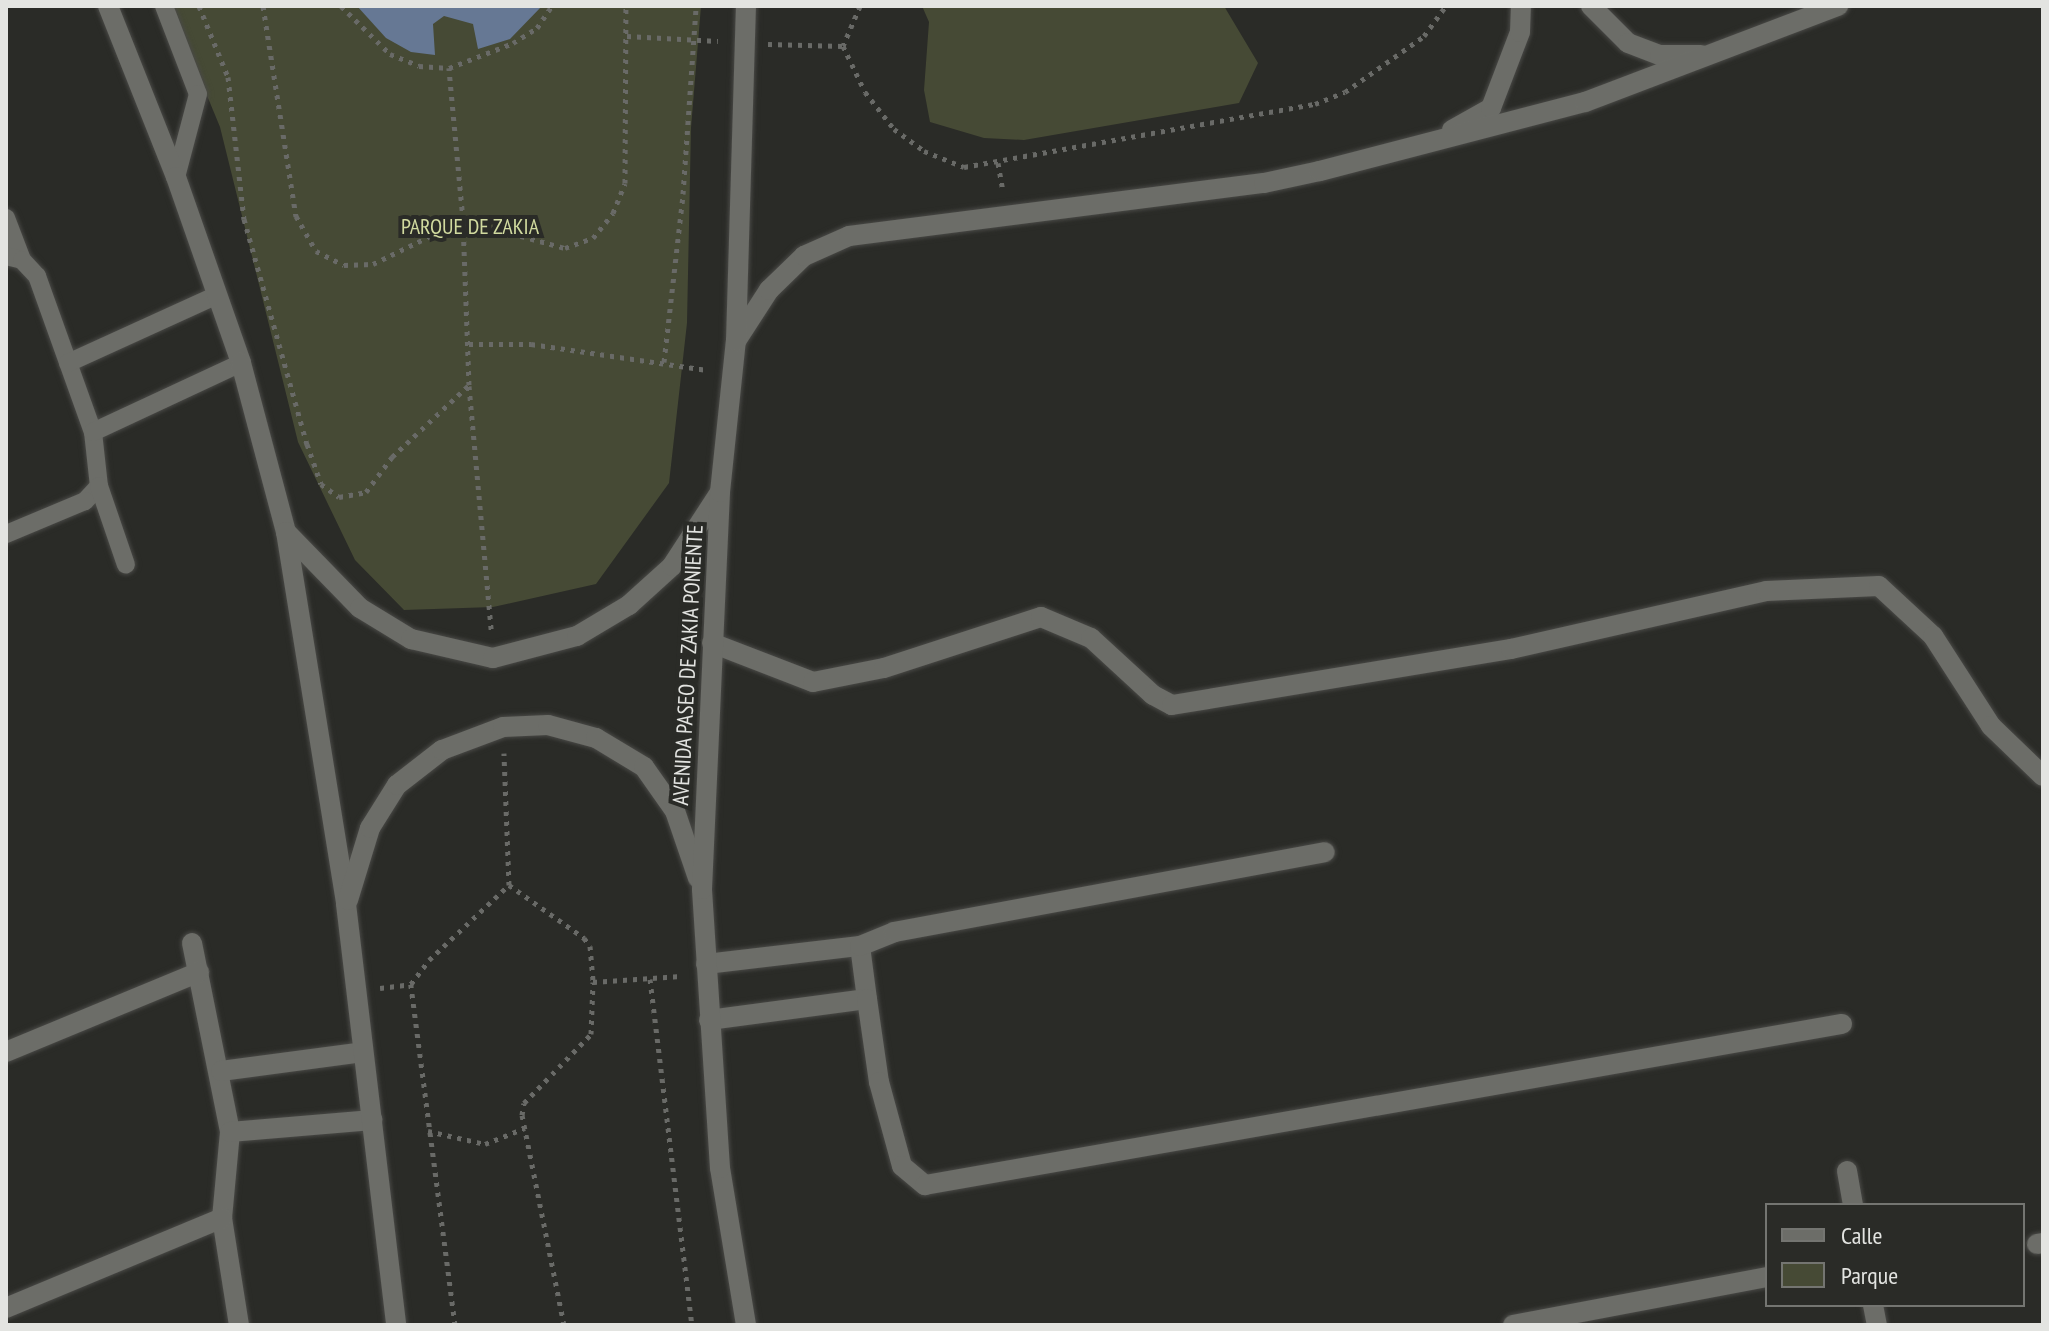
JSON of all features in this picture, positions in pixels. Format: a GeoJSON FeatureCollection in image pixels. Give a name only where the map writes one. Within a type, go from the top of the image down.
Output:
{"type":"FeatureCollection","features":[{"type":"Feature","properties":{"kind":"street"},"geometry":{"type":"LineString","coordinates":[[108,6],[176,177],[241,363],[286,532],[346,904],[396,1325]]}},
{"type":"Feature","properties":{"kind":"street","name":"AVENIDA PASEO DE ZAKIA PONIENTE"},"geometry":{"type":"LineString","coordinates":[[746,6],[736,341],[720,492],[702,889],[720,1168],[746,1325]]}},
{"type":"Feature","properties":{"kind":"street"},"geometry":{"type":"LineString","coordinates":[[1425,146],[1491,108],[1520,32],[1521,6]]}},
{"type":"Feature","properties":{"kind":"street"},"geometry":{"type":"LineString","coordinates":[[1591,6],[1628,43],[1660,55],[1718,55]]}},
{"type":"Feature","properties":{"kind":"street"},"geometry":{"type":"LineString","coordinates":[[736,341],[769,290],[804,256],[849,236],[1264,183],[1425,146],[1585,102],[1718,55],[1838,6]]}},
{"type":"Feature","properties":{"kind":"street"},"geometry":{"type":"LineString","coordinates":[[286,532],[372,616],[411,639],[493,658],[577,636],[629,605],[672,566],[720,492]]}},
{"type":"Feature","properties":{"kind":"street"},"geometry":{"type":"LineString","coordinates":[[712,643],[813,682],[884,668],[1041,617],[1091,638],[1153,695],[1172,705],[1511,649],[1766,591],[1879,586],[1933,636],[1991,726],[2043,776]]}},
{"type":"Feature","properties":{"kind":"street"},"geometry":{"type":"LineString","coordinates":[[346,904],[370,828],[397,785],[442,750],[503,727],[548,725],[596,738],[644,767],[675,811],[702,889]]}},
{"type":"Feature","properties":{"kind":"street"},"geometry":{"type":"LineString","coordinates":[[706,964],[860,946],[894,932],[1325,852]]}},
{"type":"Feature","properties":{"kind":"street"},"geometry":{"type":"LineString","coordinates":[[192,943],[221,1071],[230,1132],[222,1218],[239,1325]]}},
{"type":"Feature","properties":{"kind":"street"},"geometry":{"type":"LineString","coordinates":[[860,946],[879,1082],[902,1166],[925,1185],[1842,1024]]}},
{"type":"Feature","properties":{"kind":"street"},"geometry":{"type":"LineString","coordinates":[[6,1052],[199,972]]}},
{"type":"Feature","properties":{"kind":"street"},"geometry":{"type":"LineString","coordinates":[[709,1020],[867,999]]}},
{"type":"Feature","properties":{"kind":"street"},"geometry":{"type":"LineString","coordinates":[[221,1071],[363,1052]]}},
{"type":"Feature","properties":{"kind":"street"},"geometry":{"type":"LineString","coordinates":[[230,1132],[372,1120]]}},
{"type":"Feature","properties":{"kind":"street"},"geometry":{"type":"LineString","coordinates":[[1847,1171],[1853,1203]]}},
{"type":"Feature","properties":{"kind":"street"},"geometry":{"type":"LineString","coordinates":[[6,1308],[222,1218]]}},
{"type":"Feature","properties":{"kind":"street"},"geometry":{"type":"LineString","coordinates":[[1513,1325],[1765,1277]]}},
{"type":"Feature","properties":{"kind":"lane"},"geometry":{"type":"LineString","coordinates":[[164,6],[198,94],[176,177]]}},
{"type":"Feature","properties":{"kind":"lane"},"geometry":{"type":"LineString","coordinates":[[6,218],[14,258],[37,276],[93,432],[99,486],[126,565]]}},
{"type":"Feature","properties":{"kind":"lane"},"geometry":{"type":"LineString","coordinates":[[68,363],[217,295]]}},
{"type":"Feature","properties":{"kind":"lane"},"geometry":{"type":"LineString","coordinates":[[93,432],[241,363]]}},
{"type":"Feature","properties":{"kind":"lane"},"geometry":{"type":"LineString","coordinates":[[6,534],[85,501],[99,486]]}},
{"type":"Feature","properties":{"kind":"path"},"geometry":{"type":"LineString","coordinates":[[199,6],[228,77],[244,219],[321,484],[339,497],[366,492],[392,457],[469,385]]}},
{"type":"Feature","properties":{"kind":"path"},"geometry":{"type":"LineString","coordinates":[[263,6],[296,216],[316,251],[344,265],[373,264],[463,220],[565,248],[593,238],[613,213],[625,183],[626,6]]}},
{"type":"Feature","properties":{"kind":"path"},"geometry":{"type":"LineString","coordinates":[[341,6],[390,54],[419,66],[449,68],[513,43],[537,28],[552,6]]}},
{"type":"Feature","properties":{"kind":"path"},"geometry":{"type":"LineString","coordinates":[[664,362],[696,38],[696,6]]}},
{"type":"Feature","properties":{"kind":"path"},"geometry":{"type":"LineString","coordinates":[[860,6],[843,46],[865,92],[894,129],[924,151],[964,167],[1315,104],[1345,92],[1424,36],[1446,6]]}},
{"type":"Feature","properties":{"kind":"path"},"geometry":{"type":"LineString","coordinates":[[627,36],[696,38]]}},
{"type":"Feature","properties":{"kind":"path"},"geometry":{"type":"LineString","coordinates":[[745,43],[843,46]]}},
{"type":"Feature","properties":{"kind":"path"},"geometry":{"type":"LineString","coordinates":[[449,68],[463,220],[469,385],[493,658]]}},
{"type":"Feature","properties":{"kind":"path"},"geometry":{"type":"LineString","coordinates":[[469,344],[531,344],[683,364]]}},
{"type":"Feature","properties":{"kind":"path"},"geometry":{"type":"LineString","coordinates":[[455,1325],[411,984],[429,960],[509,885],[503,727]]}},
{"type":"Feature","properties":{"kind":"path"},"geometry":{"type":"LineString","coordinates":[[509,885],[584,938],[590,946],[593,982],[591,1034],[524,1103],[525,1128],[564,1325]]}},
{"type":"Feature","properties":{"kind":"path"},"geometry":{"type":"LineString","coordinates":[[593,982],[650,979],[692,1325]]}},
{"type":"Feature","properties":{"kind":"path"},"geometry":{"type":"LineString","coordinates":[[428,1131],[485,1144],[525,1128]]}},
{"type":"Feature","properties":{"kind":"green space","name":"PARQUE DE ZAKIA"},"geometry":{"type":"Polygon","coordinates":[[[170,6],[701,6],[691,128],[687,323],[669,483],[596,584],[493,607],[404,610],[355,560],[298,442],[220,127],[170,6]]]}},
{"type":"Feature","properties":{"kind":"green space"},"geometry":{"type":"Polygon","coordinates":[[[922,6],[1224,6],[1258,63],[1239,103],[1024,140],[984,138],[930,122],[924,90],[929,22],[922,6]]]}},
{"type":"Feature","properties":{"kind":"water"},"geometry":{"type":"Polygon","coordinates":[[[357,6],[542,6],[510,39],[478,49],[473,24],[444,16],[433,24],[435,55],[411,52],[386,38],[357,6]]]}}]}
